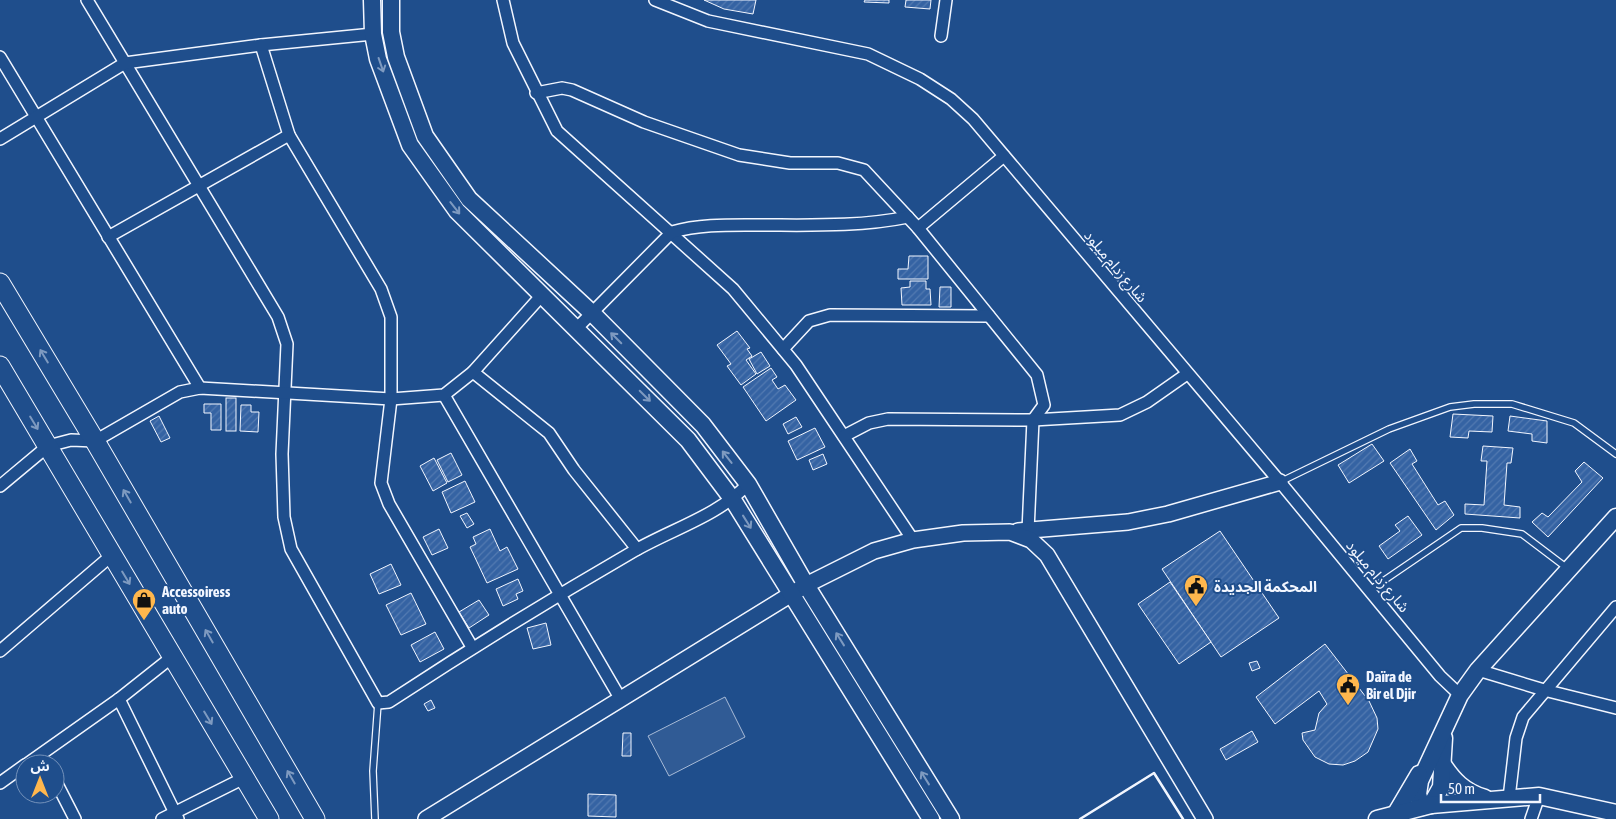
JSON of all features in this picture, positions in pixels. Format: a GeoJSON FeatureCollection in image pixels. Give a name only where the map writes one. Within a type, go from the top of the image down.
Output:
{"type":"FeatureCollection","features":[{"type":"Feature","properties":{"kind":"main road"},"geometry":{"type":"LineString","coordinates":[[372,0],[373,34],[378,59],[410,145],[457,212],[577,328],[688,440],[733,500],[931,819]]}},
{"type":"Feature","properties":{"kind":"main road"},"geometry":{"type":"LineString","coordinates":[[392,0],[391,32],[396,57],[425,136],[469,199],[593,314],[702,425],[748,484],[806,585],[951,819]]}},
{"type":"Feature","properties":{"kind":"main road"},"geometry":{"type":"LineString","coordinates":[[0,283],[95,441],[315,819]]}},
{"type":"Feature","properties":{"kind":"main road"},"geometry":{"type":"LineString","coordinates":[[0,366],[269,819]]}},
{"type":"Feature","properties":{"kind":"main road"},"geometry":{"type":"LineString","coordinates":[[1426,806],[1419,788],[1436,762],[1445,731],[1460,696],[1478,670],[1616,517]]}},
{"type":"Feature","properties":{"kind":"main road"},"geometry":{"type":"LineString","coordinates":[[1436,762],[1457,784],[1476,796],[1489,799]]}},
{"type":"Feature","properties":{"kind":"main road"},"geometry":{"type":"LineString","coordinates":[[1396,813],[1409,788],[1436,762]]}},
{"type":"Feature","properties":{"kind":"main road"},"geometry":{"type":"LineString","coordinates":[[1377,819],[1426,806],[1539,796],[1616,814]]}},
{"type":"Feature","properties":{"kind":"street"},"geometry":{"type":"LineString","coordinates":[[87,0],[278,317],[287,344],[282,454],[284,517],[291,550],[378,703],[390,702],[472,647],[637,549],[733,500],[748,484]]}},
{"type":"Feature","properties":{"kind":"street"},"geometry":{"type":"LineString","coordinates":[[503,0],[513,43],[536,93],[557,131],[672,232],[733,289],[783,349],[913,540]]}},
{"type":"Feature","properties":{"kind":"street","name":"شارع زدام ميلود"},"geometry":{"type":"LineString","coordinates":[[655,0],[708,21],[777,37],[849,49],[882,59],[951,99],[973,119],[1280,482],[1440,676],[1460,696]]}},
{"type":"Feature","properties":{"kind":"street"},"geometry":{"type":"LineString","coordinates":[[941,36],[946,0]]}},
{"type":"Feature","properties":{"kind":"street"},"geometry":{"type":"LineString","coordinates":[[0,139],[125,63],[261,45],[373,34]]}},
{"type":"Feature","properties":{"kind":"street"},"geometry":{"type":"LineString","coordinates":[[261,45],[289,135],[381,289],[391,317],[391,399],[381,483],[389,504],[472,647]]}},
{"type":"Feature","properties":{"kind":"street"},"geometry":{"type":"LineString","coordinates":[[0,57],[200,388]]}},
{"type":"Feature","properties":{"kind":"street"},"geometry":{"type":"LineString","coordinates":[[536,93],[562,88],[572,90],[666,131],[739,155],[790,162],[838,163],[855,166],[864,170],[918,228],[1037,375],[1044,405],[1033,420],[1028,531]]}},
{"type":"Feature","properties":{"kind":"street"},"geometry":{"type":"LineString","coordinates":[[108,237],[289,135]]}},
{"type":"Feature","properties":{"kind":"street"},"geometry":{"type":"LineString","coordinates":[[918,228],[1004,156]]}},
{"type":"Feature","properties":{"kind":"street"},"geometry":{"type":"LineString","coordinates":[[577,328],[593,314],[672,232],[694,227],[738,224],[880,223],[908,217]]}},
{"type":"Feature","properties":{"kind":"street"},"geometry":{"type":"LineString","coordinates":[[0,486],[48,446],[71,440],[95,441],[180,392],[200,388],[391,399],[444,396],[473,372],[542,295]]}},
{"type":"Feature","properties":{"kind":"street"},"geometry":{"type":"LineString","coordinates":[[783,349],[809,321],[830,316],[989,316]]}},
{"type":"Feature","properties":{"kind":"street"},"geometry":{"type":"LineString","coordinates":[[473,372],[549,434],[574,470],[637,549]]}},
{"type":"Feature","properties":{"kind":"street"},"geometry":{"type":"LineString","coordinates":[[844,436],[869,422],[888,420],[1033,420],[1120,415],[1146,402],[1187,374]]}},
{"type":"Feature","properties":{"kind":"street"},"geometry":{"type":"LineString","coordinates":[[444,396],[620,698]]}},
{"type":"Feature","properties":{"kind":"street"},"geometry":{"type":"LineString","coordinates":[[426,819],[806,585],[874,551],[913,540],[963,533],[1028,531],[1128,522],[1168,514],[1280,482]]}},
{"type":"Feature","properties":{"kind":"street"},"geometry":{"type":"LineString","coordinates":[[1010,532],[1031,540],[1047,555],[1205,819]]}},
{"type":"Feature","properties":{"kind":"street"},"geometry":{"type":"LineString","coordinates":[[0,650],[112,555]]}},
{"type":"Feature","properties":{"kind":"street"},"geometry":{"type":"LineString","coordinates":[[1510,798],[1516,738],[1523,717],[1616,606]]}},
{"type":"Feature","properties":{"kind":"street"},"geometry":{"type":"LineString","coordinates":[[50,754],[172,657]]}},
{"type":"Feature","properties":{"kind":"street"},"geometry":{"type":"LineString","coordinates":[[1478,670],[1544,690],[1616,708]]}},
{"type":"Feature","properties":{"kind":"street"},"geometry":{"type":"LineString","coordinates":[[119,699],[177,816]]}},
{"type":"Feature","properties":{"kind":"street"},"geometry":{"type":"LineString","coordinates":[[0,783],[15,773]]}},
{"type":"Feature","properties":{"kind":"street"},"geometry":{"type":"LineString","coordinates":[[162,819],[177,816],[244,778]]}},
{"type":"Feature","properties":{"kind":"street"},"geometry":{"type":"LineString","coordinates":[[1531,819],[1539,796]]}},
{"type":"Feature","properties":{"kind":"street"},"geometry":{"type":"LineString","coordinates":[[65,800],[75,819]]}},
{"type":"Feature","properties":{"kind":"lane"},"geometry":{"type":"LineString","coordinates":[[1280,482],[1389,429],[1450,407],[1474,404],[1512,404],[1566,420],[1595,437],[1616,454]]}},
{"type":"Feature","properties":{"kind":"lane"},"geometry":{"type":"LineString","coordinates":[[1370,590],[1453,532],[1467,528],[1522,534],[1569,570]]}},
{"type":"Feature","properties":{"kind":"lane"},"geometry":{"type":"LineString","coordinates":[[375,819],[373,771],[378,703]]}},
{"type":"Feature","properties":{"kind":"shaded area"},"geometry":{"type":"Polygon","coordinates":[[[725,697],[745,737],[669,776],[648,736],[725,697]]]}},
{"type":"Feature","properties":{"kind":"building"},"geometry":{"type":"Polygon","coordinates":[[[704,0],[756,0],[753,14],[724,9],[704,0]]]}},
{"type":"Feature","properties":{"kind":"building"},"geometry":{"type":"Polygon","coordinates":[[[865,0],[889,0],[889,3],[864,2],[865,0]]]}},
{"type":"Feature","properties":{"kind":"building"},"geometry":{"type":"Polygon","coordinates":[[[906,0],[931,0],[930,9],[905,7],[906,0]]]}},
{"type":"Feature","properties":{"kind":"building"},"geometry":{"type":"Polygon","coordinates":[[[909,256],[928,256],[928,279],[898,279],[898,269],[908,269],[909,256]]]}},
{"type":"Feature","properties":{"kind":"building"},"geometry":{"type":"Polygon","coordinates":[[[910,281],[926,281],[926,289],[930,289],[931,305],[902,305],[901,288],[910,287],[910,281]]]}},
{"type":"Feature","properties":{"kind":"building"},"geometry":{"type":"Polygon","coordinates":[[[940,287],[951,287],[951,307],[939,307],[940,287]]]}},
{"type":"Feature","properties":{"kind":"building"},"geometry":{"type":"Polygon","coordinates":[[[737,331],[750,348],[747,349],[752,356],[746,360],[756,374],[741,385],[727,366],[731,364],[717,345],[737,331]]]}},
{"type":"Feature","properties":{"kind":"building"},"geometry":{"type":"Polygon","coordinates":[[[761,352],[770,366],[757,374],[749,359],[761,352]]]}},
{"type":"Feature","properties":{"kind":"building"},"geometry":{"type":"Polygon","coordinates":[[[771,368],[777,377],[772,380],[778,389],[785,385],[796,400],[766,421],[743,387],[771,368]]]}},
{"type":"Feature","properties":{"kind":"building"},"geometry":{"type":"Polygon","coordinates":[[[226,398],[236,398],[236,431],[226,431],[226,398]]]}},
{"type":"Feature","properties":{"kind":"building"},"geometry":{"type":"Polygon","coordinates":[[[204,404],[221,404],[221,430],[211,430],[211,413],[204,413],[204,404]]]}},
{"type":"Feature","properties":{"kind":"building"},"geometry":{"type":"Polygon","coordinates":[[[241,405],[251,405],[251,412],[259,412],[258,432],[240,431],[241,405]]]}},
{"type":"Feature","properties":{"kind":"building"},"geometry":{"type":"Polygon","coordinates":[[[1453,414],[1493,416],[1492,432],[1469,431],[1468,438],[1450,437],[1453,414]]]}},
{"type":"Feature","properties":{"kind":"building"},"geometry":{"type":"Polygon","coordinates":[[[159,416],[170,438],[161,442],[150,421],[159,416]]]}},
{"type":"Feature","properties":{"kind":"building"},"geometry":{"type":"Polygon","coordinates":[[[1510,416],[1547,421],[1547,443],[1532,441],[1532,434],[1508,431],[1510,416]]]}},
{"type":"Feature","properties":{"kind":"building"},"geometry":{"type":"Polygon","coordinates":[[[796,417],[802,427],[788,434],[783,424],[796,417]]]}},
{"type":"Feature","properties":{"kind":"building"},"geometry":{"type":"Polygon","coordinates":[[[815,428],[825,447],[797,460],[788,441],[815,428]]]}},
{"type":"Feature","properties":{"kind":"building"},"geometry":{"type":"Polygon","coordinates":[[[1372,444],[1384,461],[1349,483],[1338,465],[1372,444]]]}},
{"type":"Feature","properties":{"kind":"building"},"geometry":{"type":"Polygon","coordinates":[[[1483,446],[1513,448],[1511,463],[1507,463],[1504,505],[1520,507],[1520,518],[1465,514],[1465,504],[1484,505],[1487,461],[1481,461],[1483,446]]]}},
{"type":"Feature","properties":{"kind":"building"},"geometry":{"type":"Polygon","coordinates":[[[1410,449],[1417,461],[1412,464],[1438,505],[1445,501],[1454,515],[1436,530],[1390,463],[1410,449]]]}},
{"type":"Feature","properties":{"kind":"building"},"geometry":{"type":"Polygon","coordinates":[[[451,453],[462,475],[448,482],[437,460],[451,453]]]}},
{"type":"Feature","properties":{"kind":"building"},"geometry":{"type":"Polygon","coordinates":[[[823,454],[827,464],[813,470],[809,460],[823,454]]]}},
{"type":"Feature","properties":{"kind":"building"},"geometry":{"type":"Polygon","coordinates":[[[434,458],[447,483],[433,491],[420,466],[434,458]]]}},
{"type":"Feature","properties":{"kind":"building"},"geometry":{"type":"Polygon","coordinates":[[[1584,462],[1603,478],[1548,537],[1532,522],[1542,513],[1548,517],[1582,482],[1575,471],[1584,462]]]}},
{"type":"Feature","properties":{"kind":"building"},"geometry":{"type":"Polygon","coordinates":[[[465,481],[475,502],[451,513],[442,492],[465,481]]]}},
{"type":"Feature","properties":{"kind":"building"},"geometry":{"type":"Polygon","coordinates":[[[467,513],[474,524],[467,528],[460,516],[467,513]]]}},
{"type":"Feature","properties":{"kind":"building"},"geometry":{"type":"Polygon","coordinates":[[[1408,516],[1422,535],[1388,559],[1379,546],[1400,531],[1395,525],[1408,516]]]}},
{"type":"Feature","properties":{"kind":"building"},"geometry":{"type":"Polygon","coordinates":[[[439,529],[448,548],[432,555],[423,537],[439,529]]]}},
{"type":"Feature","properties":{"kind":"building"},"geometry":{"type":"Polygon","coordinates":[[[490,529],[500,551],[507,547],[518,569],[487,583],[470,547],[476,544],[473,537],[490,529]]]}},
{"type":"Feature","properties":{"kind":"building"},"geometry":{"type":"Polygon","coordinates":[[[1220,531],[1279,618],[1221,657],[1162,569],[1220,531]]]}},
{"type":"Feature","properties":{"kind":"building"},"geometry":{"type":"Polygon","coordinates":[[[391,564],[401,585],[379,594],[370,574],[391,564]]]}},
{"type":"Feature","properties":{"kind":"building"},"geometry":{"type":"Polygon","coordinates":[[[518,579],[523,591],[516,594],[518,599],[503,606],[496,589],[518,579]]]}},
{"type":"Feature","properties":{"kind":"building"},"geometry":{"type":"Polygon","coordinates":[[[1170,582],[1211,642],[1179,664],[1138,604],[1170,582]]]}},
{"type":"Feature","properties":{"kind":"building"},"geometry":{"type":"Polygon","coordinates":[[[411,593],[426,624],[401,635],[386,605],[411,593]]]}},
{"type":"Feature","properties":{"kind":"building"},"geometry":{"type":"Polygon","coordinates":[[[479,600],[489,615],[469,628],[459,612],[479,600]]]}},
{"type":"Feature","properties":{"kind":"building"},"geometry":{"type":"Polygon","coordinates":[[[546,623],[551,645],[533,649],[527,628],[546,623]]]}},
{"type":"Feature","properties":{"kind":"building"},"geometry":{"type":"Polygon","coordinates":[[[435,632],[444,649],[420,662],[411,645],[435,632]]]}},
{"type":"Feature","properties":{"kind":"building","name":"Daïra de Bir el Djir"},"geometry":{"type":"Polygon","coordinates":[[[1325,644],[1369,701],[1377,718],[1378,729],[1368,752],[1355,761],[1343,765],[1329,764],[1315,757],[1303,740],[1302,733],[1315,730],[1319,713],[1327,704],[1319,691],[1275,724],[1256,697],[1325,644]]]}},
{"type":"Feature","properties":{"kind":"building"},"geometry":{"type":"Polygon","coordinates":[[[1257,661],[1260,668],[1252,671],[1249,663],[1257,661]]]}},
{"type":"Feature","properties":{"kind":"building"},"geometry":{"type":"Polygon","coordinates":[[[431,700],[435,708],[428,711],[424,704],[431,700]]]}},
{"type":"Feature","properties":{"kind":"building"},"geometry":{"type":"Polygon","coordinates":[[[1252,731],[1258,742],[1226,760],[1220,749],[1252,731]]]}},
{"type":"Feature","properties":{"kind":"building"},"geometry":{"type":"Polygon","coordinates":[[[623,733],[631,733],[631,756],[622,756],[623,733]]]}},
{"type":"Feature","properties":{"kind":"building"},"geometry":{"type":"Polygon","coordinates":[[[588,794],[616,795],[616,817],[588,816],[588,794]]]}},
{"type":"Feature","properties":{"kind":"wall"},"geometry":{"type":"LineString","coordinates":[[1080,819],[1154,773],[1183,819]]}},
{"type":"Feature","properties":{"kind":"place","name":"المحكمة الجديدة"},"geometry":{"type":"Point","coordinates":[1196,607]}},
{"type":"Feature","properties":{"kind":"place","name":"Accessoiress auto"},"geometry":{"type":"Point","coordinates":[144,621]}},
{"type":"Feature","properties":{"kind":"place","name":"Daïra de Bir el Djir"},"geometry":{"type":"Point","coordinates":[1348,706]}}]}
